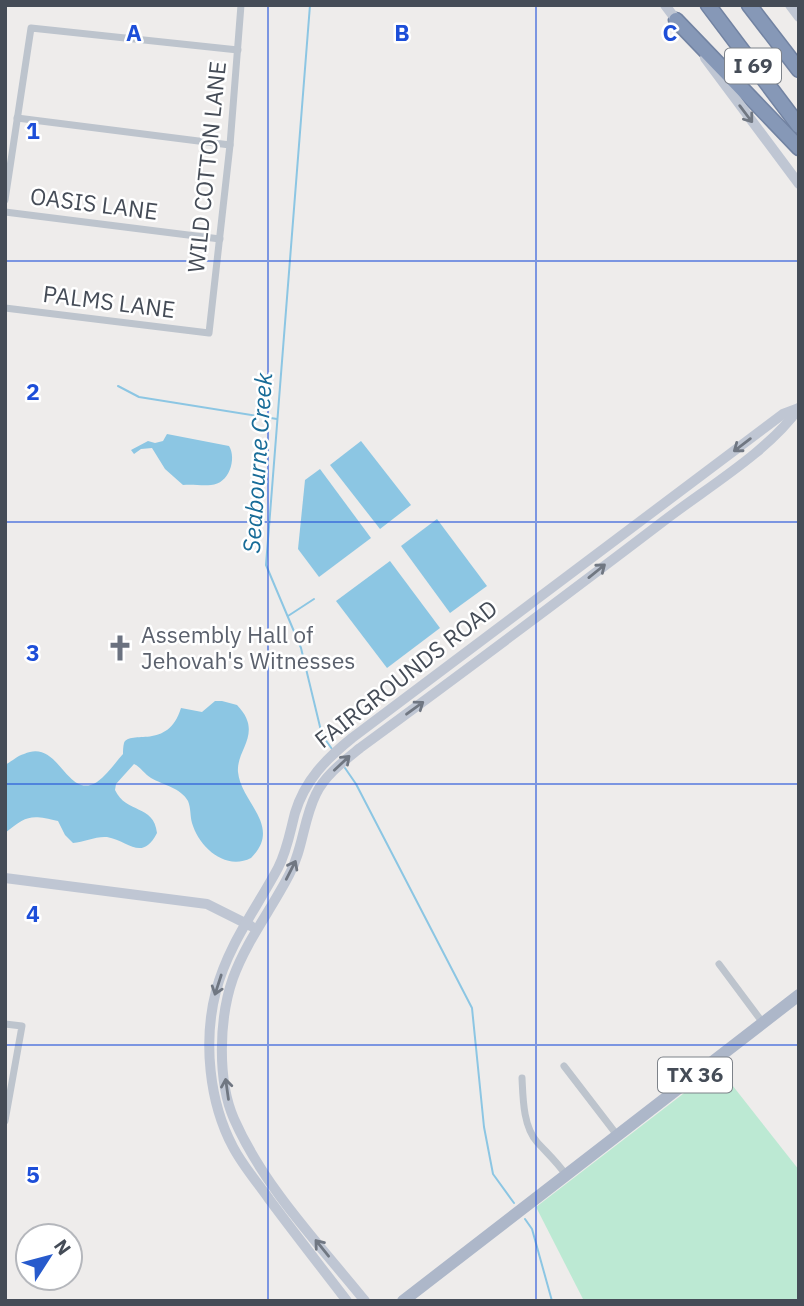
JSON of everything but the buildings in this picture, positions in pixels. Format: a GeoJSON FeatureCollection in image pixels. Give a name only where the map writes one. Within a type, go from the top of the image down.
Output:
{"type":"FeatureCollection","features":[{"type":"Feature","properties":{"kind":"highway","name":"I 69"},"geometry":{"type":"LineString","coordinates":[[708,5],[799,126]]}},
{"type":"Feature","properties":{"kind":"highway","name":"I 69"},"geometry":{"type":"LineString","coordinates":[[750,5],[799,69]]}},
{"type":"Feature","properties":{"kind":"highway"},"geometry":{"type":"LineString","coordinates":[[676,20],[799,148]]}},
{"type":"Feature","properties":{"kind":"main road","name":"TX 36"},"geometry":{"type":"LineString","coordinates":[[403,1301],[798,996]]}},
{"type":"Feature","properties":{"kind":"street","name":"WILD COTTON LANE"},"geometry":{"type":"LineString","coordinates":[[209,333],[230,145],[241,5]]}},
{"type":"Feature","properties":{"kind":"street"},"geometry":{"type":"LineString","coordinates":[[665,5],[799,184]]}},
{"type":"Feature","properties":{"kind":"street"},"geometry":{"type":"LineString","coordinates":[[790,5],[799,17]]}},
{"type":"Feature","properties":{"kind":"street"},"geometry":{"type":"LineString","coordinates":[[5,200],[31,28],[238,50]]}},
{"type":"Feature","properties":{"kind":"street"},"geometry":{"type":"LineString","coordinates":[[17,118],[230,145]]}},
{"type":"Feature","properties":{"kind":"street","name":"OASIS LANE"},"geometry":{"type":"LineString","coordinates":[[5,212],[220,239]]}},
{"type":"Feature","properties":{"kind":"street","name":"PALMS LANE"},"geometry":{"type":"LineString","coordinates":[[5,308],[209,333]]}},
{"type":"Feature","properties":{"kind":"street","name":"FAIRGROUNDS ROAD"},"geometry":{"type":"LineString","coordinates":[[347,1301],[244,1165],[232,1144],[212,1083],[213,1003],[236,938],[286,852],[300,800],[316,771],[352,738],[783,414],[799,408]]}},
{"type":"Feature","properties":{"kind":"street","name":"FAIRGROUNDS ROAD"},"geometry":{"type":"LineString","coordinates":[[365,1301],[279,1193],[251,1152],[233,1117],[223,1062],[224,1015],[233,979],[256,929],[298,857],[316,795],[326,780],[360,748],[565,598],[761,447],[799,408]]}},
{"type":"Feature","properties":{"kind":"street"},"geometry":{"type":"LineString","coordinates":[[5,878],[206,904],[256,929]]}},
{"type":"Feature","properties":{"kind":"street"},"geometry":{"type":"LineString","coordinates":[[719,964],[763,1023]]}},
{"type":"Feature","properties":{"kind":"street"},"geometry":{"type":"LineString","coordinates":[[5,1024],[22,1026],[5,1121]]}},
{"type":"Feature","properties":{"kind":"street"},"geometry":{"type":"LineString","coordinates":[[564,1066],[617,1135]]}},
{"type":"Feature","properties":{"kind":"street"},"geometry":{"type":"LineString","coordinates":[[522,1078],[523,1101],[529,1129],[566,1175]]}},
{"type":"Feature","properties":{"kind":"green space"},"geometry":{"type":"Polygon","coordinates":[[[718,1067],[799,1170],[799,1301],[584,1301],[536,1207],[718,1067]]]}},
{"type":"Feature","properties":{"kind":"water"},"geometry":{"type":"Polygon","coordinates":[[[167,434],[229,446],[232,464],[227,476],[217,484],[183,485],[165,469],[152,448],[141,449],[134,454],[131,450],[148,441],[163,441],[167,434]]]}},
{"type":"Feature","properties":{"kind":"water"},"geometry":{"type":"Polygon","coordinates":[[[361,441],[411,505],[380,529],[330,465],[361,441]]]}},
{"type":"Feature","properties":{"kind":"water"},"geometry":{"type":"Polygon","coordinates":[[[320,469],[371,538],[319,577],[298,549],[305,480],[320,469]]]}},
{"type":"Feature","properties":{"kind":"water"},"geometry":{"type":"Polygon","coordinates":[[[437,519],[487,586],[450,613],[401,546],[437,519]]]}},
{"type":"Feature","properties":{"kind":"water"},"geometry":{"type":"Polygon","coordinates":[[[390,561],[440,628],[387,668],[336,601],[390,561]]]}},
{"type":"Feature","properties":{"kind":"water"},"geometry":{"type":"Polygon","coordinates":[[[215,701],[237,705],[248,724],[249,732],[238,764],[238,772],[262,825],[263,835],[260,846],[251,858],[232,861],[214,854],[195,832],[185,797],[151,778],[134,764],[116,784],[115,790],[120,798],[151,817],[155,824],[157,833],[146,846],[135,847],[107,837],[73,843],[65,835],[58,821],[34,817],[18,823],[5,833],[5,765],[16,758],[36,751],[46,754],[70,777],[86,786],[97,782],[108,772],[123,754],[124,743],[128,739],[159,734],[175,721],[181,708],[202,712],[215,701]]]}},
{"type":"Feature","properties":{"kind":"waterway","name":"Seabourne Creek"},"geometry":{"type":"LineString","coordinates":[[310,5],[266,565],[301,648],[322,735],[332,749]]}},
{"type":"Feature","properties":{"kind":"waterway"},"geometry":{"type":"LineString","coordinates":[[118,386],[139,397],[277,419]]}},
{"type":"Feature","properties":{"kind":"waterway"},"geometry":{"type":"LineString","coordinates":[[288,616],[314,599]]}},
{"type":"Feature","properties":{"kind":"waterway","name":"Seabourne Creek"},"geometry":{"type":"LineString","coordinates":[[345,768],[356,784],[472,1008],[484,1127],[493,1174],[514,1203]]}},
{"type":"Feature","properties":{"kind":"waterway","name":"Seabourne Creek"},"geometry":{"type":"LineString","coordinates":[[525,1219],[532,1229],[552,1301]]}},
{"type":"Feature","properties":{"kind":"place","name":"Assembly Hall of Jehovah's Witnesses"},"geometry":{"type":"Point","coordinates":[120,648]}}]}
